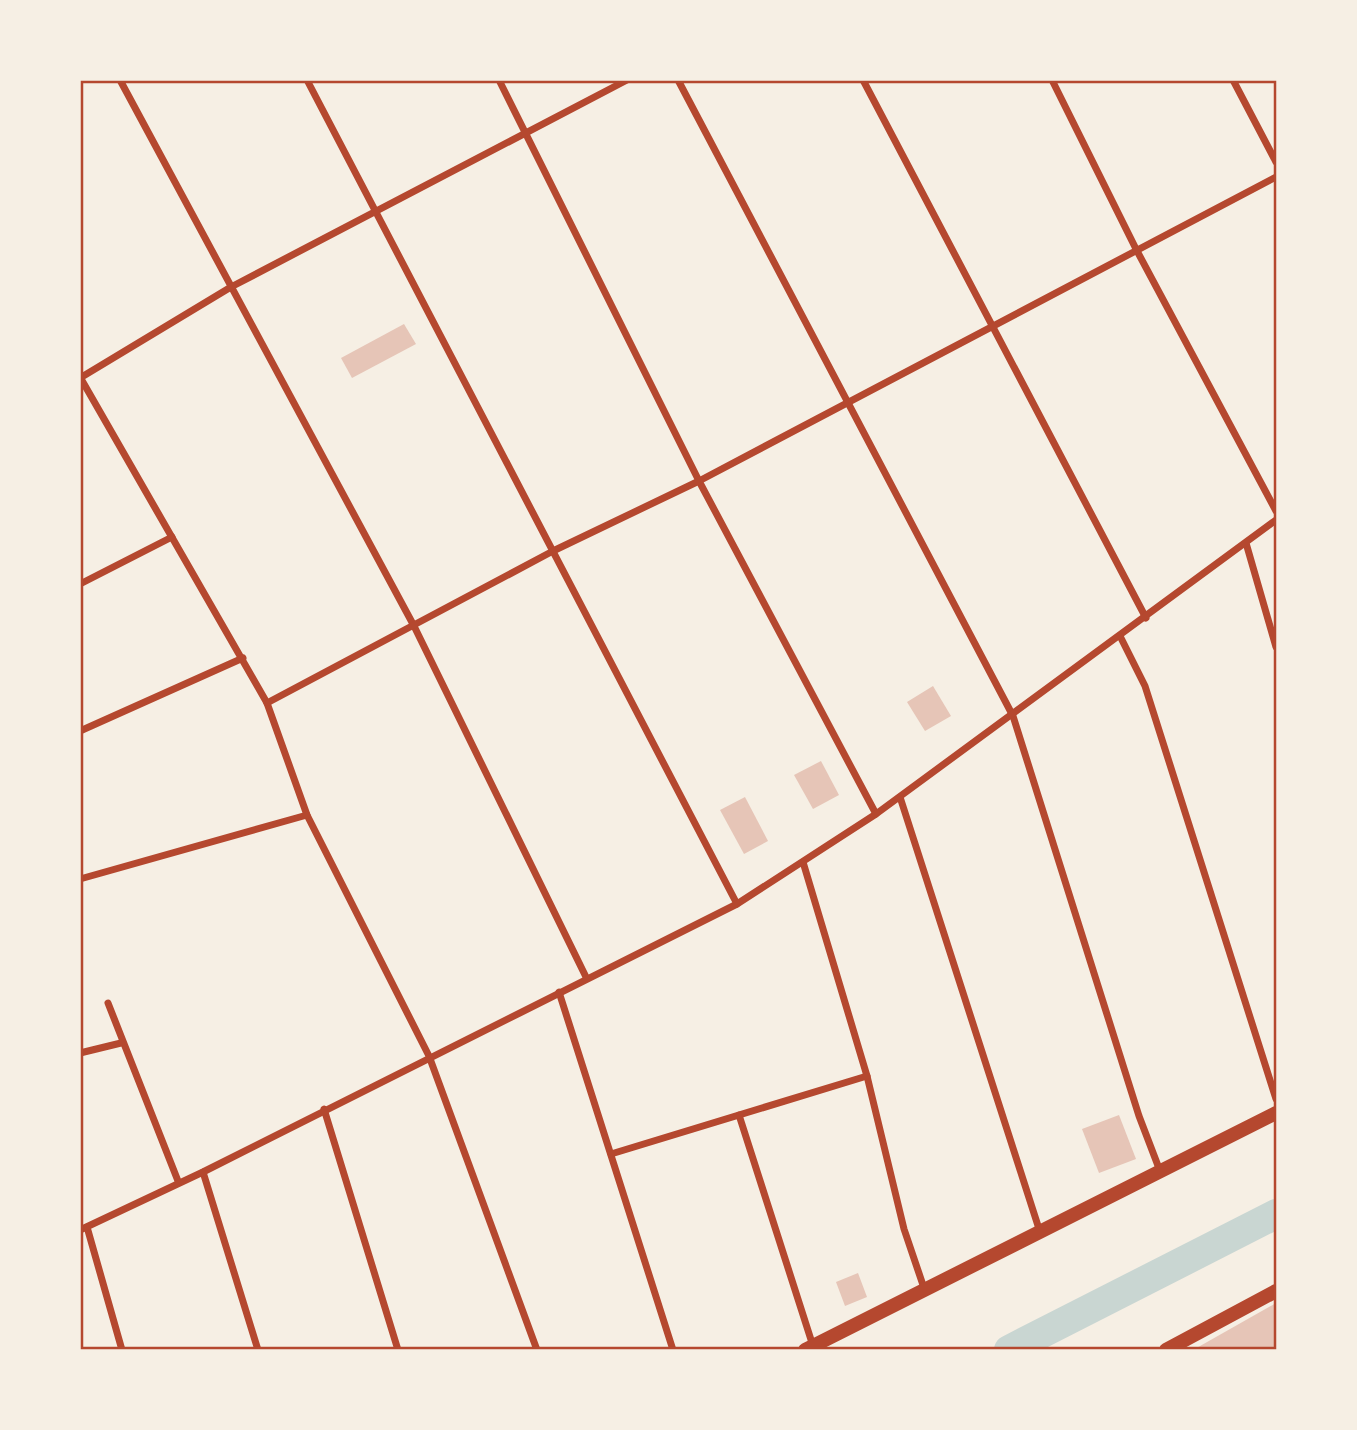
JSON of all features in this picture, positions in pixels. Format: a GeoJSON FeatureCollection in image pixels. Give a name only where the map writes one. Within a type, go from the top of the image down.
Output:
{"type":"FeatureCollection","features":[{"type":"Feature","properties":{"kind":"main road"},"geometry":{"type":"LineString","coordinates":[[809,1348],[1276,1113]]}},
{"type":"Feature","properties":{"kind":"main road"},"geometry":{"type":"LineString","coordinates":[[1166,1349],[1276,1292]]}},
{"type":"Feature","properties":{"kind":"street"},"geometry":{"type":"LineString","coordinates":[[120,80],[414,625],[586,977]]}},
{"type":"Feature","properties":{"kind":"street"},"geometry":{"type":"LineString","coordinates":[[307,80],[737,904]]}},
{"type":"Feature","properties":{"kind":"street"},"geometry":{"type":"LineString","coordinates":[[499,80],[699,481],[876,814]]}},
{"type":"Feature","properties":{"kind":"street"},"geometry":{"type":"LineString","coordinates":[[537,1349],[429,1056],[307,815],[267,704],[81,377],[231,287],[627,80]]}},
{"type":"Feature","properties":{"kind":"street"},"geometry":{"type":"LineString","coordinates":[[678,80],[1013,716],[1139,1116],[1160,1172]]}},
{"type":"Feature","properties":{"kind":"street"},"geometry":{"type":"LineString","coordinates":[[863,80],[990,327],[1146,618]]}},
{"type":"Feature","properties":{"kind":"street"},"geometry":{"type":"LineString","coordinates":[[1052,80],[1136,249],[1276,511]]}},
{"type":"Feature","properties":{"kind":"street"},"geometry":{"type":"LineString","coordinates":[[1233,80],[1276,162]]}},
{"type":"Feature","properties":{"kind":"street"},"geometry":{"type":"LineString","coordinates":[[267,704],[553,551],[699,481],[1276,177]]}},
{"type":"Feature","properties":{"kind":"street"},"geometry":{"type":"LineString","coordinates":[[122,1349],[84,1228],[178,1181],[204,1172],[586,977],[737,904],[900,797],[1276,520]]}},
{"type":"Feature","properties":{"kind":"street"},"geometry":{"type":"LineString","coordinates":[[80,584],[172,537]]}},
{"type":"Feature","properties":{"kind":"street"},"geometry":{"type":"LineString","coordinates":[[1246,543],[1276,647]]}},
{"type":"Feature","properties":{"kind":"street"},"geometry":{"type":"LineString","coordinates":[[1120,636],[1145,686],[1276,1099]]}},
{"type":"Feature","properties":{"kind":"street"},"geometry":{"type":"LineString","coordinates":[[80,731],[243,658]]}},
{"type":"Feature","properties":{"kind":"street"},"geometry":{"type":"LineString","coordinates":[[900,797],[1040,1233]]}},
{"type":"Feature","properties":{"kind":"street"},"geometry":{"type":"LineString","coordinates":[[80,879],[307,815]]}},
{"type":"Feature","properties":{"kind":"street"},"geometry":{"type":"LineString","coordinates":[[803,862],[867,1076],[904,1229],[925,1291]]}},
{"type":"Feature","properties":{"kind":"street"},"geometry":{"type":"LineString","coordinates":[[559,992],[673,1349]]}},
{"type":"Feature","properties":{"kind":"street"},"geometry":{"type":"LineString","coordinates":[[108,1003],[121,1043],[178,1181]]}},
{"type":"Feature","properties":{"kind":"street"},"geometry":{"type":"LineString","coordinates":[[80,1053],[121,1043]]}},
{"type":"Feature","properties":{"kind":"street"},"geometry":{"type":"LineString","coordinates":[[611,1154],[867,1076]]}},
{"type":"Feature","properties":{"kind":"street"},"geometry":{"type":"LineString","coordinates":[[324,1109],[398,1349]]}},
{"type":"Feature","properties":{"kind":"street"},"geometry":{"type":"LineString","coordinates":[[739,1115],[809,1348]]}},
{"type":"Feature","properties":{"kind":"street"},"geometry":{"type":"LineString","coordinates":[[204,1172],[258,1349]]}},
{"type":"Feature","properties":{"kind":"building"},"geometry":{"type":"Polygon","coordinates":[[[404,324],[416,344],[352,378],[341,358],[404,324]]]}},
{"type":"Feature","properties":{"kind":"building"},"geometry":{"type":"Polygon","coordinates":[[[933,686],[951,716],[925,731],[907,702],[933,686]]]}},
{"type":"Feature","properties":{"kind":"building"},"geometry":{"type":"Polygon","coordinates":[[[821,761],[839,795],[813,809],[794,775],[821,761]]]}},
{"type":"Feature","properties":{"kind":"building"},"geometry":{"type":"Polygon","coordinates":[[[745,797],[768,841],[744,854],[720,810],[745,797]]]}},
{"type":"Feature","properties":{"kind":"building"},"geometry":{"type":"Polygon","coordinates":[[[1119,1115],[1136,1159],[1099,1173],[1082,1129],[1119,1115]]]}},
{"type":"Feature","properties":{"kind":"building"},"geometry":{"type":"Polygon","coordinates":[[[858,1273],[867,1297],[845,1306],[836,1282],[858,1273]]]}},
{"type":"Feature","properties":{"kind":"building"},"geometry":{"type":"Polygon","coordinates":[[[1276,1303],[1276,1350],[1193,1350],[1276,1303]]]}},
{"type":"Feature","properties":{"kind":"waterway"},"geometry":{"type":"LineString","coordinates":[[1009,1350],[1276,1214]]}}]}
